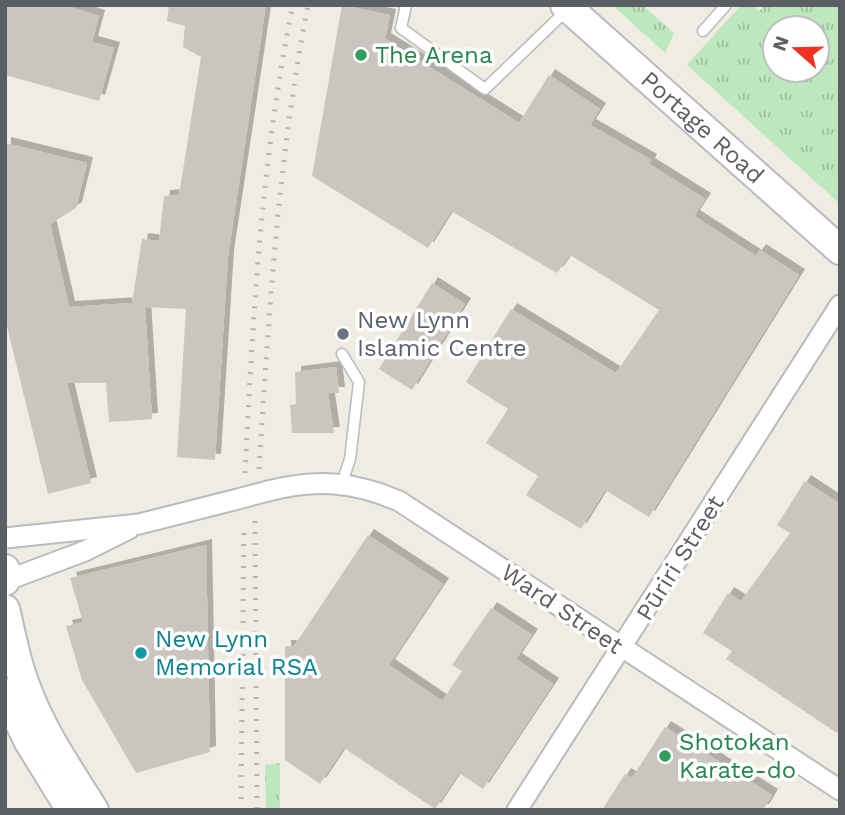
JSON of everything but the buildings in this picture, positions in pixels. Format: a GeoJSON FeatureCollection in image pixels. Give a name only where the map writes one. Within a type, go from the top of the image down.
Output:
{"type":"FeatureCollection","features":[{"type":"Feature","properties":{"kind":"main road","name":"Portage Road"},"geometry":{"type":"LineString","coordinates":[[567,7],[840,250]]}},
{"type":"Feature","properties":{"kind":"main road"},"geometry":{"type":"LineString","coordinates":[[5,569],[5,581]]}},
{"type":"Feature","properties":{"kind":"main road"},"geometry":{"type":"LineString","coordinates":[[5,608],[12,700],[29,742],[71,810]]}},
{"type":"Feature","properties":{"kind":"main road"},"geometry":{"type":"LineString","coordinates":[[12,700],[46,732],[94,810]]}},
{"type":"Feature","properties":{"kind":"street","name":"Pūriri Street"},"geometry":{"type":"LineString","coordinates":[[517,810],[840,305]]}},
{"type":"Feature","properties":{"kind":"street","name":"Ward Street"},"geometry":{"type":"LineString","coordinates":[[139,524],[307,482],[365,487],[399,501],[840,789]]}},
{"type":"Feature","properties":{"kind":"street"},"geometry":{"type":"LineString","coordinates":[[5,538],[139,524]]}},
{"type":"Feature","properties":{"kind":"street"},"geometry":{"type":"LineString","coordinates":[[5,581],[85,551],[139,524]]}},
{"type":"Feature","properties":{"kind":"lane"},"geometry":{"type":"LineString","coordinates":[[406,5],[401,28],[485,89],[567,7]]}},
{"type":"Feature","properties":{"kind":"lane"},"geometry":{"type":"LineString","coordinates":[[704,31],[726,5]]}},
{"type":"Feature","properties":{"kind":"lane"},"geometry":{"type":"LineString","coordinates":[[342,354],[359,382],[350,459],[342,483]]}},
{"type":"Feature","properties":{"kind":"green space"},"geometry":{"type":"Polygon","coordinates":[[[612,5],[642,5],[674,33],[665,53],[612,5]]]}},
{"type":"Feature","properties":{"kind":"green space"},"geometry":{"type":"Polygon","coordinates":[[[741,5],[752,5],[759,11],[765,5],[840,5],[840,204],[687,65],[741,5]]]}},
{"type":"Feature","properties":{"kind":"green space"},"geometry":{"type":"Polygon","coordinates":[[[280,763],[280,810],[266,810],[265,765],[280,763]]]}},
{"type":"Feature","properties":{"kind":"railway"},"geometry":{"type":"LineString","coordinates":[[245,473],[260,238],[273,121],[293,5]]}},
{"type":"Feature","properties":{"kind":"railway"},"geometry":{"type":"LineString","coordinates":[[259,469],[282,178],[308,5]]}},
{"type":"Feature","properties":{"kind":"railway"},"geometry":{"type":"LineString","coordinates":[[255,521],[257,810]]}},
{"type":"Feature","properties":{"kind":"railway"},"geometry":{"type":"LineString","coordinates":[[241,810],[244,525]]}},
{"type":"Feature","properties":{"kind":"place","name":"The Arena"},"geometry":{"type":"Point","coordinates":[361,55]}},
{"type":"Feature","properties":{"kind":"place","name":"New Lynn Islamic Centre"},"geometry":{"type":"Point","coordinates":[343,334]}},
{"type":"Feature","properties":{"kind":"place","name":"New Lynn Memorial RSA"},"geometry":{"type":"Point","coordinates":[141,653]}},
{"type":"Feature","properties":{"kind":"place","name":"Shotokan Karate-do"},"geometry":{"type":"Point","coordinates":[665,756]}}]}
